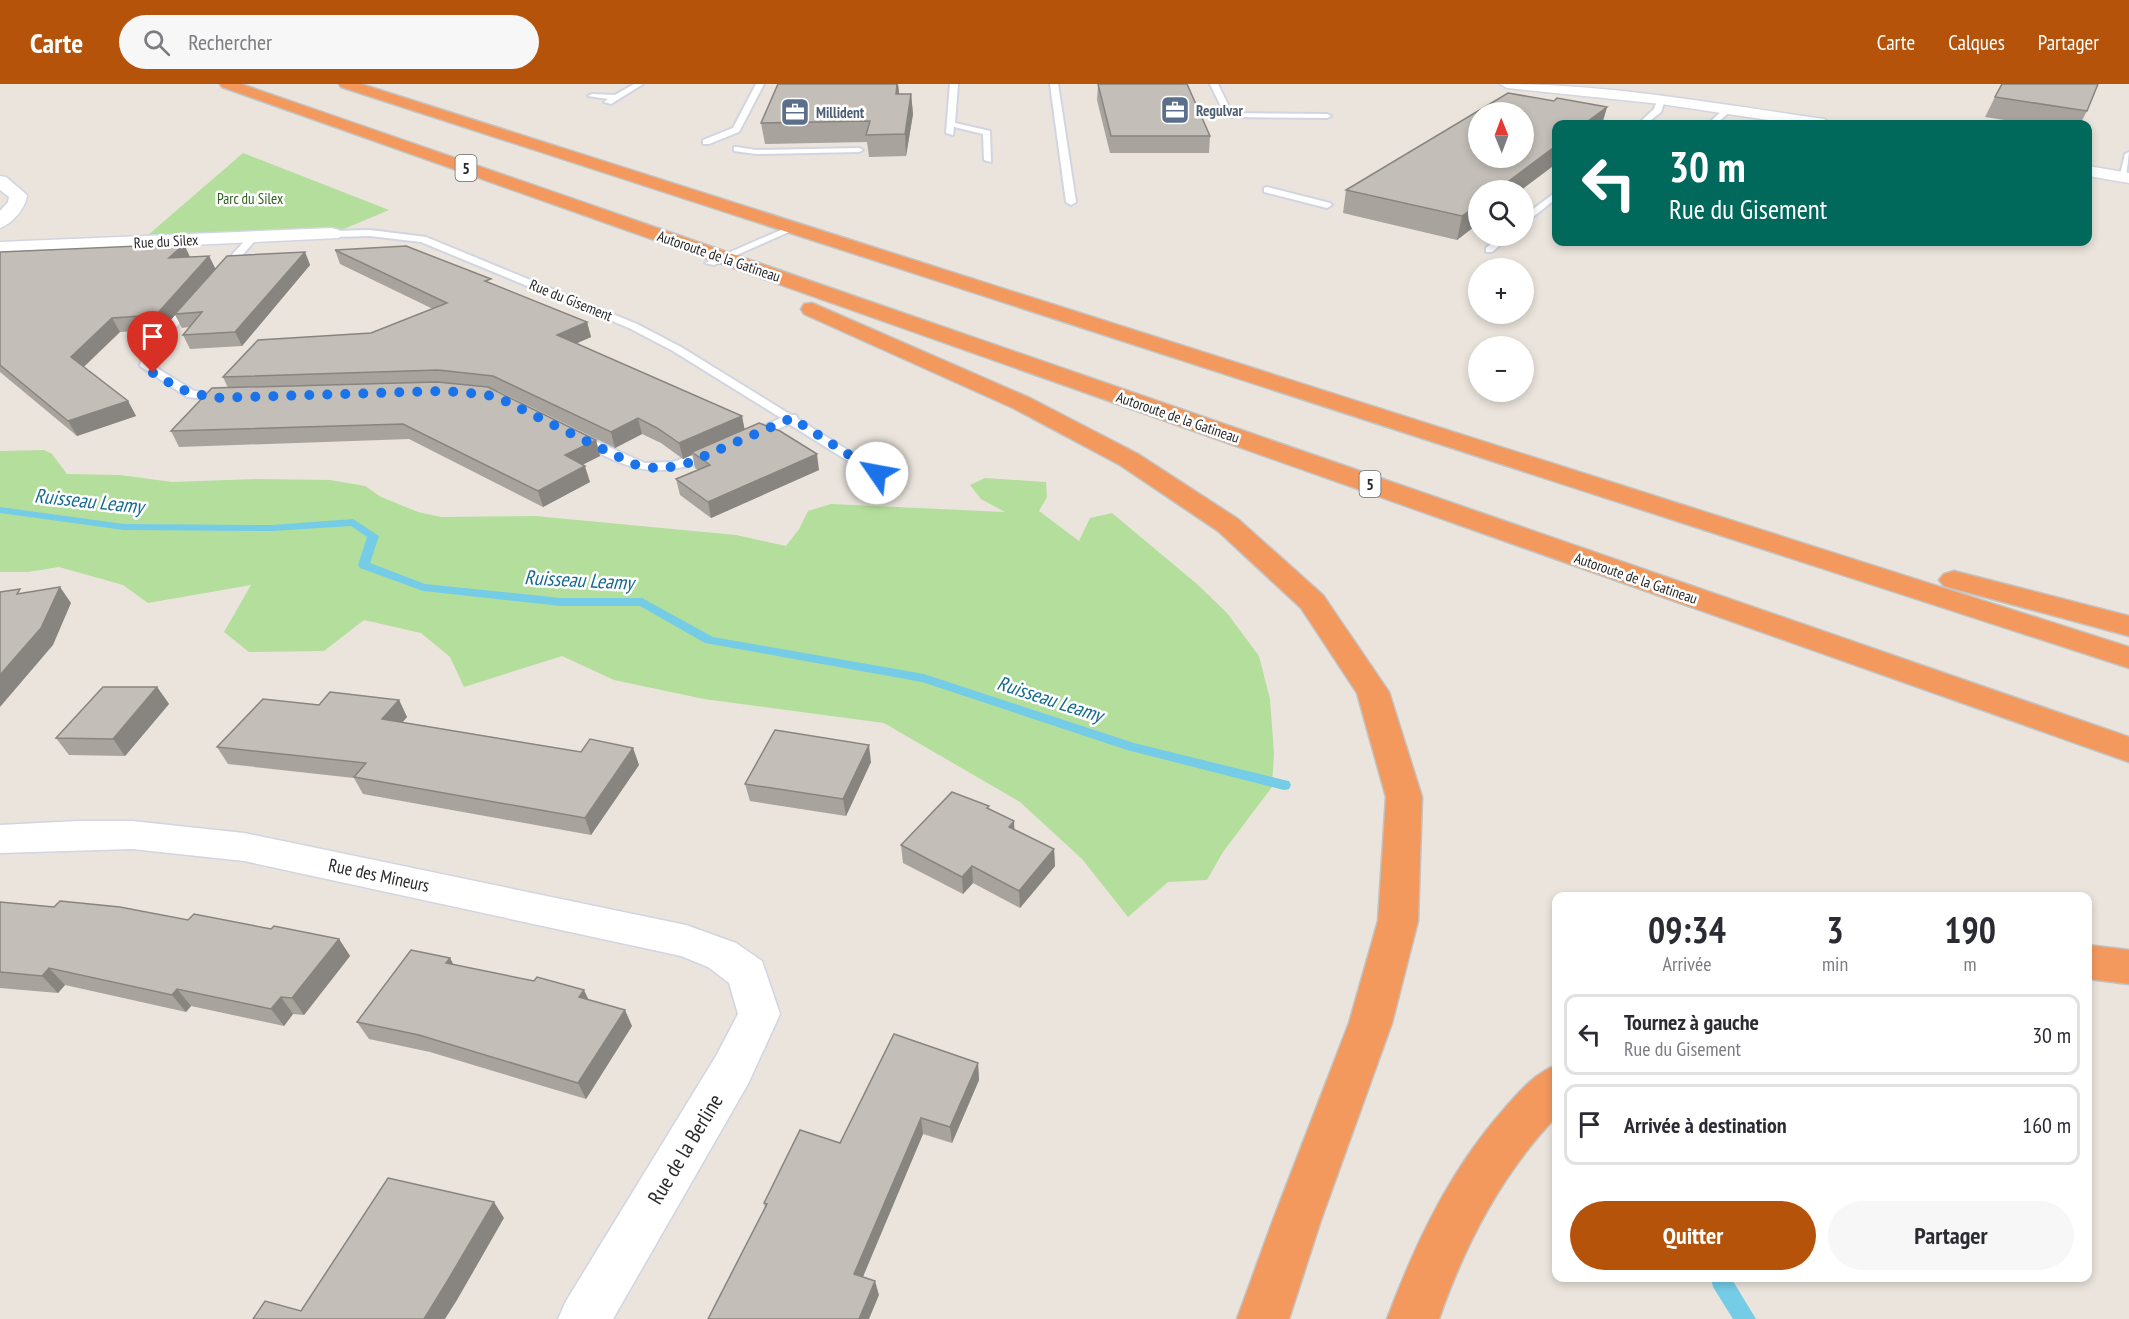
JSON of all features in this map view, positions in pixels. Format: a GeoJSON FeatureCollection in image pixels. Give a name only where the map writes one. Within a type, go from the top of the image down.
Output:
{"type":"FeatureCollection","features":[{"type":"Feature","properties":{"kind":"highway","name":"Autoroute de la Gatineau"},"geometry":{"type":"LineString","coordinates":[[226,84],[611,218],[716,260],[2129,750]]}},
{"type":"Feature","properties":{"kind":"highway"},"geometry":{"type":"LineString","coordinates":[[346,84],[2129,658]]}},
{"type":"Feature","properties":{"kind":"highway"},"geometry":{"type":"LineString","coordinates":[[716,260],[1048,417],[1115,452],[1180,491],[1246,539],[1306,596],[1341,637],[1377,696],[1397,751],[1406,800],[1407,854],[1398,921],[1385,973],[1360,1051],[1263,1319]]}},
{"type":"Feature","properties":{"kind":"highway"},"geometry":{"type":"LineString","coordinates":[[1547,471],[2129,626]]}},
{"type":"Feature","properties":{"kind":"highway"},"geometry":{"type":"LineString","coordinates":[[2092,962],[2129,967]]}},
{"type":"Feature","properties":{"kind":"highway"},"geometry":{"type":"LineString","coordinates":[[1413,1319],[1435,1260],[1474,1185],[1517,1125],[1552,1090]]}},
{"type":"Feature","properties":{"kind":"street"},"geometry":{"type":"LineString","coordinates":[[1507,84],[1661,100],[1799,120]]}},
{"type":"Feature","properties":{"kind":"street"},"geometry":{"type":"LineString","coordinates":[[2092,172],[2125,178]]}},
{"type":"Feature","properties":{"kind":"street"},"geometry":{"type":"LineString","coordinates":[[0,181],[18,195],[17,203],[0,222]]}},
{"type":"Feature","properties":{"kind":"street","name":"Rue du Silex"},"geometry":{"type":"LineString","coordinates":[[0,248],[332,234]]}},
{"type":"Feature","properties":{"kind":"street","name":"Rue des Mineurs"},"geometry":{"type":"LineString","coordinates":[[0,838],[132,835],[244,847],[686,941],[722,955],[747,973]]}},
{"type":"Feature","properties":{"kind":"street","name":"Rue de la Berline"},"geometry":{"type":"LineString","coordinates":[[584,1319],[732,1071],[759,1014],[747,973]]}},
{"type":"Feature","properties":{"kind":"lane"},"geometry":{"type":"LineString","coordinates":[[608,102],[639,84]]}},
{"type":"Feature","properties":{"kind":"lane"},"geometry":{"type":"LineString","coordinates":[[706,142],[736,130],[760,84]]}},
{"type":"Feature","properties":{"kind":"lane"},"geometry":{"type":"LineString","coordinates":[[950,134],[954,84]]}},
{"type":"Feature","properties":{"kind":"lane"},"geometry":{"type":"LineString","coordinates":[[1054,84],[1071,202]]}},
{"type":"Feature","properties":{"kind":"lane"},"geometry":{"type":"LineString","coordinates":[[1214,84],[1229,115],[1327,116]]}},
{"type":"Feature","properties":{"kind":"lane"},"geometry":{"type":"LineString","coordinates":[[592,96],[616,97]]}},
{"type":"Feature","properties":{"kind":"lane"},"geometry":{"type":"LineString","coordinates":[[1647,120],[1658,110],[1661,100]]}},
{"type":"Feature","properties":{"kind":"lane"},"geometry":{"type":"LineString","coordinates":[[1717,120],[1730,109]]}},
{"type":"Feature","properties":{"kind":"lane"},"geometry":{"type":"LineString","coordinates":[[951,124],[987,133],[988,160]]}},
{"type":"Feature","properties":{"kind":"lane"},"geometry":{"type":"LineString","coordinates":[[737,149],[756,152],[859,150]]}},
{"type":"Feature","properties":{"kind":"lane"},"geometry":{"type":"LineString","coordinates":[[2125,178],[2129,154]]}},
{"type":"Feature","properties":{"kind":"lane"},"geometry":{"type":"LineString","coordinates":[[1267,190],[1328,205]]}},
{"type":"Feature","properties":{"kind":"lane"},"geometry":{"type":"LineString","coordinates":[[1534,213],[1552,198]]}},
{"type":"Feature","properties":{"kind":"lane"},"geometry":{"type":"LineString","coordinates":[[716,260],[793,228]]}},
{"type":"Feature","properties":{"kind":"lane","name":"Rue du Gisement"},"geometry":{"type":"LineString","coordinates":[[332,234],[370,233],[423,239],[633,326],[792,418],[877,473]]}},
{"type":"Feature","properties":{"kind":"lane"},"geometry":{"type":"LineString","coordinates":[[215,280],[254,236]]}},
{"type":"Feature","properties":{"kind":"lane"},"geometry":{"type":"LineString","coordinates":[[1489,250],[1494,246]]}},
{"type":"Feature","properties":{"kind":"lane"},"geometry":{"type":"LineString","coordinates":[[199,297],[152,349],[146,358],[146,366],[153,373],[191,394],[212,398],[241,397]]}},
{"type":"Feature","properties":{"kind":"lane"},"geometry":{"type":"LineString","coordinates":[[570,434],[633,464],[660,469],[686,464],[792,418]]}},
{"type":"Feature","properties":{"kind":"green space","name":"Parc du Silex"},"geometry":{"type":"Polygon","coordinates":[[[243,153],[389,210],[332,234],[140,242],[243,153]]]}},
{"type":"Feature","properties":{"kind":"green space"},"geometry":{"type":"Polygon","coordinates":[[[44,450],[52,454],[67,474],[120,475],[172,482],[256,479],[330,480],[365,486],[381,497],[418,512],[441,517],[535,516],[736,535],[786,546],[799,529],[808,511],[831,504],[1005,512],[981,499],[970,485],[985,478],[1046,482],[1047,497],[1039,511],[1079,541],[1090,518],[1112,513],[1197,584],[1227,613],[1259,656],[1270,699],[1274,753],[1272,787],[1223,852],[1207,880],[1168,882],[1128,917],[1082,859],[1020,802],[884,723],[704,699],[614,680],[562,656],[464,687],[450,657],[421,633],[364,620],[324,651],[249,652],[224,632],[251,585],[148,603],[123,585],[59,567],[28,572],[0,572],[0,451],[44,450]]]}},
{"type":"Feature","properties":{"kind":"building"},"geometry":{"type":"Polygon","coordinates":[[[778,84],[897,84],[896,94],[911,94],[905,134],[866,135],[870,121],[761,123],[778,84]]]}},
{"type":"Feature","properties":{"kind":"building"},"geometry":{"type":"Polygon","coordinates":[[[1098,84],[1187,84],[1210,136],[1111,136],[1098,84]]]}},
{"type":"Feature","properties":{"kind":"building"},"geometry":{"type":"Polygon","coordinates":[[[2002,84],[2098,84],[2087,111],[1995,97],[2002,84]]]}},
{"type":"Feature","properties":{"kind":"building"},"geometry":{"type":"Polygon","coordinates":[[[1508,93],[1554,101],[1557,98],[1607,107],[1589,120],[1552,120],[1552,149],[1534,162],[1534,102],[1493,102],[1508,93]]]}},
{"type":"Feature","properties":{"kind":"building"},"geometry":{"type":"Polygon","coordinates":[[[1468,117],[1468,168],[1526,168],[1510,180],[1468,180],[1468,212],[1462,216],[1346,190],[1468,117]]]}},
{"type":"Feature","properties":{"kind":"building"},"geometry":{"type":"Polygon","coordinates":[[[184,244],[169,258],[209,256],[156,315],[112,318],[71,357],[128,401],[68,421],[0,365],[0,252],[184,244]]]}},
{"type":"Feature","properties":{"kind":"building"},"geometry":{"type":"Polygon","coordinates":[[[406,246],[491,279],[485,281],[587,322],[557,335],[742,416],[679,443],[638,418],[611,432],[493,376],[438,370],[223,377],[258,340],[371,333],[447,303],[335,250],[406,246]]]}},
{"type":"Feature","properties":{"kind":"building"},"geometry":{"type":"Polygon","coordinates":[[[305,252],[235,332],[183,335],[202,312],[175,314],[227,256],[305,252]]]}},
{"type":"Feature","properties":{"kind":"building"},"geometry":{"type":"Polygon","coordinates":[[[437,382],[488,387],[596,440],[565,455],[585,466],[538,491],[403,424],[171,431],[212,388],[437,382]]]}},
{"type":"Feature","properties":{"kind":"building"},"geometry":{"type":"Polygon","coordinates":[[[759,423],[780,431],[817,454],[708,502],[676,479],[710,465],[692,452],[759,423]]]}},
{"type":"Feature","properties":{"kind":"building"},"geometry":{"type":"Polygon","coordinates":[[[60,587],[41,628],[0,675],[0,592],[20,589],[17,594],[60,587]]]}},
{"type":"Feature","properties":{"kind":"building"},"geometry":{"type":"Polygon","coordinates":[[[103,687],[157,687],[113,739],[56,738],[103,687]]]}},
{"type":"Feature","properties":{"kind":"building"},"geometry":{"type":"Polygon","coordinates":[[[330,692],[399,700],[382,719],[581,752],[590,739],[633,748],[585,818],[354,777],[366,763],[217,747],[263,699],[319,705],[330,692]]]}},
{"type":"Feature","properties":{"kind":"building"},"geometry":{"type":"Polygon","coordinates":[[[775,730],[869,745],[843,799],[745,784],[775,730]]]}},
{"type":"Feature","properties":{"kind":"building"},"geometry":{"type":"Polygon","coordinates":[[[952,792],[989,806],[987,808],[1014,821],[1009,827],[1054,849],[1019,891],[972,866],[962,877],[901,845],[952,792]]]}},
{"type":"Feature","properties":{"kind":"building"},"geometry":{"type":"Polygon","coordinates":[[[60,901],[120,907],[188,920],[194,914],[339,939],[292,998],[281,997],[271,1009],[177,989],[172,995],[49,968],[42,976],[0,972],[0,902],[54,907],[60,901]]]}},
{"type":"Feature","properties":{"kind":"building"},"geometry":{"type":"Polygon","coordinates":[[[411,950],[450,958],[446,963],[534,981],[537,977],[584,990],[579,997],[625,1010],[578,1083],[419,1035],[357,1022],[411,950]]]}},
{"type":"Feature","properties":{"kind":"building"},"geometry":{"type":"Polygon","coordinates":[[[894,1034],[978,1063],[950,1127],[921,1118],[854,1274],[875,1281],[859,1319],[708,1319],[767,1204],[764,1203],[800,1130],[840,1143],[894,1034]]]}},
{"type":"Feature","properties":{"kind":"building"},"geometry":{"type":"Polygon","coordinates":[[[388,1178],[494,1202],[424,1319],[253,1319],[265,1301],[301,1311],[388,1178]]]}},
{"type":"Feature","properties":{"kind":"waterway","name":"Ruisseau Leamy"},"geometry":{"type":"LineString","coordinates":[[0,510],[124,527],[272,528],[353,522],[373,536],[364,565],[423,587],[561,602],[642,602],[710,640],[924,678],[1132,747],[1284,785]]}},
{"type":"Feature","properties":{"kind":"waterway","name":"Ruisseau Leamy"},"geometry":{"type":"LineString","coordinates":[[1721,1282],[1745,1319]]}},
{"type":"Feature","properties":{"kind":"place","name":"Regulvar"},"geometry":{"type":"Point","coordinates":[1175,110]}},
{"type":"Feature","properties":{"kind":"place","name":"Millident"},"geometry":{"type":"Point","coordinates":[795,112]}},
{"type":"Feature","properties":{"kind":"route"},"geometry":{"type":"LineString","coordinates":[[153,373],[191,394],[212,398],[443,391],[497,397],[645,468],[660,469],[686,464],[792,418],[877,473]]}}]}
